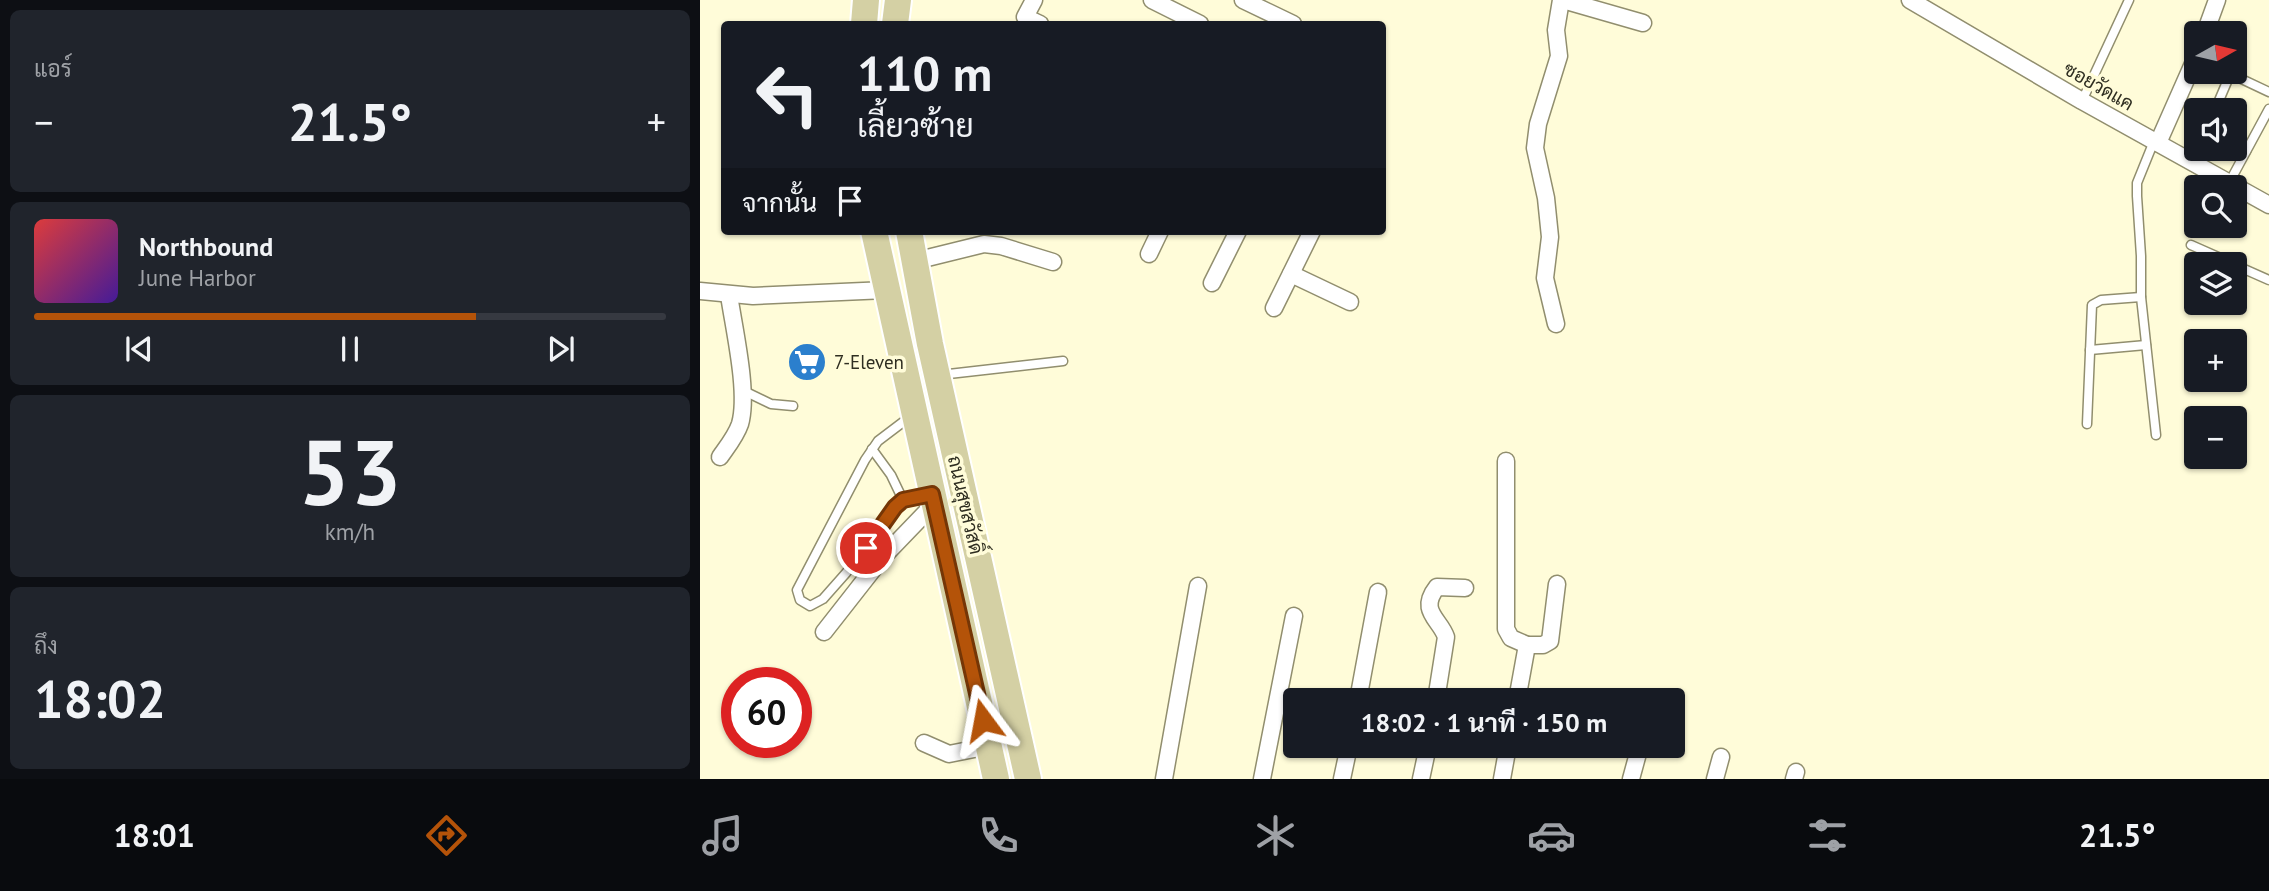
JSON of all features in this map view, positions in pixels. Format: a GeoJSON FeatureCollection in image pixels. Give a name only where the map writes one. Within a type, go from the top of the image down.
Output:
{"type":"FeatureCollection","features":[{"type":"Feature","properties":{"kind":"main road"},"geometry":{"type":"LineString","coordinates":[[864,21],[866,0]]}},
{"type":"Feature","properties":{"kind":"main road"},"geometry":{"type":"LineString","coordinates":[[895,21],[898,0]]}},
{"type":"Feature","properties":{"kind":"main road","name":"ถนนสุขสวัสดิ์"},"geometry":{"type":"LineString","coordinates":[[875,235],[996,779]]}},
{"type":"Feature","properties":{"kind":"main road","name":"ถนนสุขสวัสดิ์"},"geometry":{"type":"LineString","coordinates":[[910,235],[937,376],[1028,779]]}},
{"type":"Feature","properties":{"kind":"street"},"geometry":{"type":"LineString","coordinates":[[1022,21],[1034,0]]}},
{"type":"Feature","properties":{"kind":"street"},"geometry":{"type":"LineString","coordinates":[[1152,0],[1194,21]]}},
{"type":"Feature","properties":{"kind":"street"},"geometry":{"type":"LineString","coordinates":[[1243,0],[1287,21]]}},
{"type":"Feature","properties":{"kind":"street"},"geometry":{"type":"LineString","coordinates":[[1556,324],[1545,278],[1550,237],[1546,198],[1535,148],[1538,124],[1559,56],[1556,30],[1562,0],[1643,23]]}},
{"type":"Feature","properties":{"kind":"street"},"geometry":{"type":"LineString","coordinates":[[2209,21],[2217,0]]}},
{"type":"Feature","properties":{"kind":"street","name":"ซอยวัดแค"},"geometry":{"type":"LineString","coordinates":[[1920,2],[2082,101],[2215,175]]}},
{"type":"Feature","properties":{"kind":"street"},"geometry":{"type":"LineString","coordinates":[[2156,142],[2184,82]]}},
{"type":"Feature","properties":{"kind":"street","name":"ซอยวัดแค"},"geometry":{"type":"LineString","coordinates":[[2247,193],[2269,205]]}},
{"type":"Feature","properties":{"kind":"street"},"geometry":{"type":"LineString","coordinates":[[1149,254],[1158,235]]}},
{"type":"Feature","properties":{"kind":"street"},"geometry":{"type":"LineString","coordinates":[[1212,283],[1236,235]]}},
{"type":"Feature","properties":{"kind":"street"},"geometry":{"type":"LineString","coordinates":[[1274,308],[1310,235]]}},
{"type":"Feature","properties":{"kind":"street"},"geometry":{"type":"LineString","coordinates":[[915,261],[984,244],[1001,246],[1053,262]]}},
{"type":"Feature","properties":{"kind":"street"},"geometry":{"type":"LineString","coordinates":[[1291,274],[1350,302]]}},
{"type":"Feature","properties":{"kind":"street"},"geometry":{"type":"LineString","coordinates":[[700,291],[729,295],[886,290]]}},
{"type":"Feature","properties":{"kind":"street"},"geometry":{"type":"LineString","coordinates":[[720,457],[740,425],[742,390],[729,295]]}},
{"type":"Feature","properties":{"kind":"street"},"geometry":{"type":"LineString","coordinates":[[1506,461],[1507,629],[1511,638],[1527,645],[1544,645],[1550,640],[1557,584]]}},
{"type":"Feature","properties":{"kind":"street"},"geometry":{"type":"LineString","coordinates":[[824,632],[933,499]]}},
{"type":"Feature","properties":{"kind":"street"},"geometry":{"type":"LineString","coordinates":[[1164,779],[1198,586]]}},
{"type":"Feature","properties":{"kind":"street"},"geometry":{"type":"LineString","coordinates":[[1438,688],[1446,637],[1431,615],[1432,596],[1437,587],[1465,588]]}},
{"type":"Feature","properties":{"kind":"street"},"geometry":{"type":"LineString","coordinates":[[1360,688],[1378,592]]}},
{"type":"Feature","properties":{"kind":"street"},"geometry":{"type":"LineString","coordinates":[[1262,779],[1294,616]]}},
{"type":"Feature","properties":{"kind":"street"},"geometry":{"type":"LineString","coordinates":[[1519,688],[1527,645]]}},
{"type":"Feature","properties":{"kind":"street"},"geometry":{"type":"LineString","coordinates":[[924,743],[950,754],[989,746]]}},
{"type":"Feature","properties":{"kind":"street"},"geometry":{"type":"LineString","coordinates":[[1714,779],[1721,757]]}},
{"type":"Feature","properties":{"kind":"street"},"geometry":{"type":"LineString","coordinates":[[1342,779],[1346,758]]}},
{"type":"Feature","properties":{"kind":"street"},"geometry":{"type":"LineString","coordinates":[[1421,779],[1425,758]]}},
{"type":"Feature","properties":{"kind":"street"},"geometry":{"type":"LineString","coordinates":[[1502,779],[1506,758]]}},
{"type":"Feature","properties":{"kind":"street"},"geometry":{"type":"LineString","coordinates":[[1631,779],[1637,758]]}},
{"type":"Feature","properties":{"kind":"lane"},"geometry":{"type":"LineString","coordinates":[[2082,101],[2129,0]]}},
{"type":"Feature","properties":{"kind":"lane"},"geometry":{"type":"LineString","coordinates":[[2220,98],[2229,77],[2233,75],[2269,92]]}},
{"type":"Feature","properties":{"kind":"lane"},"geometry":{"type":"LineString","coordinates":[[2247,149],[2269,109]]}},
{"type":"Feature","properties":{"kind":"lane"},"geometry":{"type":"LineString","coordinates":[[2156,142],[2137,183],[2141,297],[2157,435]]}},
{"type":"Feature","properties":{"kind":"lane"},"geometry":{"type":"LineString","coordinates":[[2191,245],[2206,252]]}},
{"type":"Feature","properties":{"kind":"lane"},"geometry":{"type":"LineString","coordinates":[[2247,271],[2269,280]]}},
{"type":"Feature","properties":{"kind":"lane"},"geometry":{"type":"LineString","coordinates":[[2087,424],[2092,304],[2101,300],[2141,297]]}},
{"type":"Feature","properties":{"kind":"lane"},"geometry":{"type":"LineString","coordinates":[[2090,350],[2146,345]]}},
{"type":"Feature","properties":{"kind":"lane"},"geometry":{"type":"LineString","coordinates":[[937,376],[1063,361]]}},
{"type":"Feature","properties":{"kind":"lane"},"geometry":{"type":"LineString","coordinates":[[742,390],[771,404],[793,406]]}},
{"type":"Feature","properties":{"kind":"lane"},"geometry":{"type":"LineString","coordinates":[[914,414],[886,434],[873,449],[797,590],[800,600],[810,606],[823,599],[903,500],[933,499]]}},
{"type":"Feature","properties":{"kind":"lane"},"geometry":{"type":"LineString","coordinates":[[873,449],[891,475],[903,500]]}},
{"type":"Feature","properties":{"kind":"place","name":"7-Eleven"},"geometry":{"type":"Point","coordinates":[807,362]}},
{"type":"Feature","properties":{"kind":"route"},"geometry":{"type":"LineString","coordinates":[[866,548],[903,500],[932,494],[983,720]]}}]}
